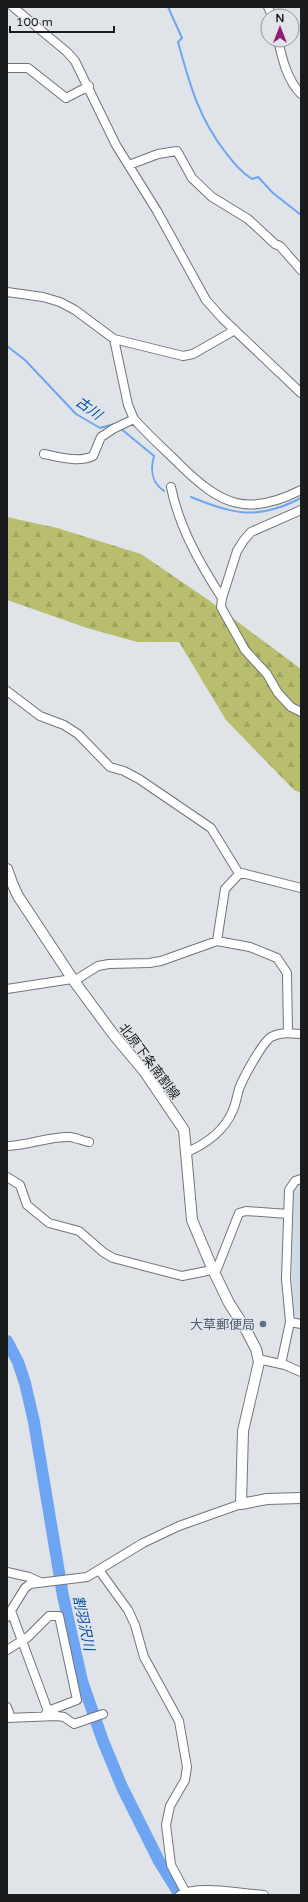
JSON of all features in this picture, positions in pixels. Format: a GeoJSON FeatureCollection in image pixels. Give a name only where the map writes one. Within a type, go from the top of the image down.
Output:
{"type":"FeatureCollection","features":[{"type":"Feature","properties":{"kind":"main road","name":"北原下条南割線"},"geometry":{"type":"LineString","coordinates":[[7,869],[9,884],[73,980],[113,1034],[144,1071],[184,1130],[192,1220],[229,1303],[256,1349],[259,1362],[243,1431],[241,1504]]}},
{"type":"Feature","properties":{"kind":"main road"},"geometry":{"type":"LineString","coordinates":[[241,1504],[267,1499],[301,1498]]}},
{"type":"Feature","properties":{"kind":"street"},"geometry":{"type":"LineString","coordinates":[[13,7],[67,52],[75,61],[89,86],[116,145],[157,211],[206,300],[301,393]]}},
{"type":"Feature","properties":{"kind":"street"},"geometry":{"type":"LineString","coordinates":[[280,48],[282,60],[289,76],[301,94]]}},
{"type":"Feature","properties":{"kind":"street"},"geometry":{"type":"LineString","coordinates":[[7,68],[28,68],[66,98],[89,86]]}},
{"type":"Feature","properties":{"kind":"street"},"geometry":{"type":"LineString","coordinates":[[129,165],[158,154],[177,151],[192,178],[212,197],[248,219],[275,244],[280,246],[301,270]]}},
{"type":"Feature","properties":{"kind":"street"},"geometry":{"type":"LineString","coordinates":[[7,292],[43,297],[60,302],[91,321],[114,339],[183,356],[193,354],[235,330]]}},
{"type":"Feature","properties":{"kind":"street"},"geometry":{"type":"LineString","coordinates":[[114,339],[128,405],[134,419],[201,486],[223,499],[245,504],[262,504],[286,497],[301,490]]}},
{"type":"Feature","properties":{"kind":"street"},"geometry":{"type":"LineString","coordinates":[[44,454],[70,459],[88,459],[93,456],[101,437],[113,429],[134,419]]}},
{"type":"Feature","properties":{"kind":"street"},"geometry":{"type":"LineString","coordinates":[[171,487],[185,530],[211,581],[222,598]]}},
{"type":"Feature","properties":{"kind":"street"},"geometry":{"type":"LineString","coordinates":[[301,510],[251,532],[247,536],[238,551],[222,598],[221,607],[245,650],[267,674],[278,693],[291,707],[301,712]]}},
{"type":"Feature","properties":{"kind":"street"},"geometry":{"type":"LineString","coordinates":[[7,691],[40,716],[64,726],[78,734],[110,767],[124,771],[139,779],[211,828],[231,863],[240,873],[301,888]]}},
{"type":"Feature","properties":{"kind":"street"},"geometry":{"type":"LineString","coordinates":[[217,941],[225,889],[240,873]]}},
{"type":"Feature","properties":{"kind":"street"},"geometry":{"type":"LineString","coordinates":[[7,989],[73,980],[98,966],[109,964],[155,962],[217,941],[250,947],[276,958],[283,965],[287,973],[288,981],[288,1033]]}},
{"type":"Feature","properties":{"kind":"street"},"geometry":{"type":"LineString","coordinates":[[187,1152],[199,1147],[221,1128],[233,1111],[240,1088],[264,1044],[270,1038],[288,1033],[301,1034]]}},
{"type":"Feature","properties":{"kind":"street"},"geometry":{"type":"LineString","coordinates":[[7,1146],[30,1144],[62,1137],[73,1137],[89,1142]]}},
{"type":"Feature","properties":{"kind":"street"},"geometry":{"type":"LineString","coordinates":[[7,1177],[20,1185],[27,1205],[50,1224],[79,1231],[103,1252],[113,1258],[182,1276],[217,1269],[239,1213],[246,1211],[288,1214]]}},
{"type":"Feature","properties":{"kind":"street"},"geometry":{"type":"LineString","coordinates":[[281,1364],[290,1322],[286,1279],[289,1190],[294,1181],[301,1179]]}},
{"type":"Feature","properties":{"kind":"street"},"geometry":{"type":"LineString","coordinates":[[290,1322],[301,1324]]}},
{"type":"Feature","properties":{"kind":"street"},"geometry":{"type":"LineString","coordinates":[[258,1359],[281,1364],[301,1372]]}},
{"type":"Feature","properties":{"kind":"street"},"geometry":{"type":"LineString","coordinates":[[47,1713],[23,1642],[9,1614],[25,1588],[30,1584],[40,1582],[87,1577],[143,1543],[164,1533],[241,1504]]}},
{"type":"Feature","properties":{"kind":"street"},"geometry":{"type":"LineString","coordinates":[[99,1570],[128,1610],[135,1624],[144,1657],[179,1721],[187,1767],[186,1774],[170,1806],[167,1834],[171,1866],[184,1894],[223,1891],[250,1895],[264,1895]]}},
{"type":"Feature","properties":{"kind":"street"},"geometry":{"type":"LineString","coordinates":[[7,1572],[29,1577],[40,1582]]}},
{"type":"Feature","properties":{"kind":"street"},"geometry":{"type":"LineString","coordinates":[[7,1650],[23,1642],[46,1617],[59,1616],[77,1700],[47,1713],[9,1718],[7,1707]]}},
{"type":"Feature","properties":{"kind":"street"},"geometry":{"type":"LineString","coordinates":[[47,1713],[64,1717],[74,1724],[102,1714]]}},
{"type":"Feature","properties":{"kind":"shaded area"},"geometry":{"type":"Polygon","coordinates":[[[301,1183],[301,1320],[298,1320],[293,1313],[291,1191],[301,1183]]]}},
{"type":"Feature","properties":{"kind":"green space"},"geometry":{"type":"Polygon","coordinates":[[[7,517],[57,528],[141,554],[207,599],[301,669],[301,793],[294,790],[226,720],[179,642],[137,642],[87,628],[7,600],[7,517]]]}},
{"type":"Feature","properties":{"kind":"waterway"},"geometry":{"type":"LineString","coordinates":[[168,7],[182,38],[178,42],[191,87],[208,127],[216,140],[244,173],[252,179],[258,177],[273,193],[301,215]]}},
{"type":"Feature","properties":{"kind":"waterway","name":"古川"},"geometry":{"type":"LineString","coordinates":[[7,346],[25,360],[76,414],[100,428],[114,424],[117,425]]}},
{"type":"Feature","properties":{"kind":"waterway","name":"古川"},"geometry":{"type":"LineString","coordinates":[[120,428],[154,456],[152,466],[154,480],[156,484],[164,491]]}},
{"type":"Feature","properties":{"kind":"waterway","name":"古川"},"geometry":{"type":"LineString","coordinates":[[191,497],[220,508],[246,512],[272,510],[301,498]]}},
{"type":"Feature","properties":{"kind":"waterway","name":"割羽沢川"},"geometry":{"type":"LineString","coordinates":[[7,1341],[18,1362],[25,1383],[34,1422],[63,1596],[82,1681],[103,1741],[122,1787],[159,1861],[180,1895]]}},
{"type":"Feature","properties":{"kind":"place","name":"大草郵便局"},"geometry":{"type":"Point","coordinates":[263,1324]}}]}
